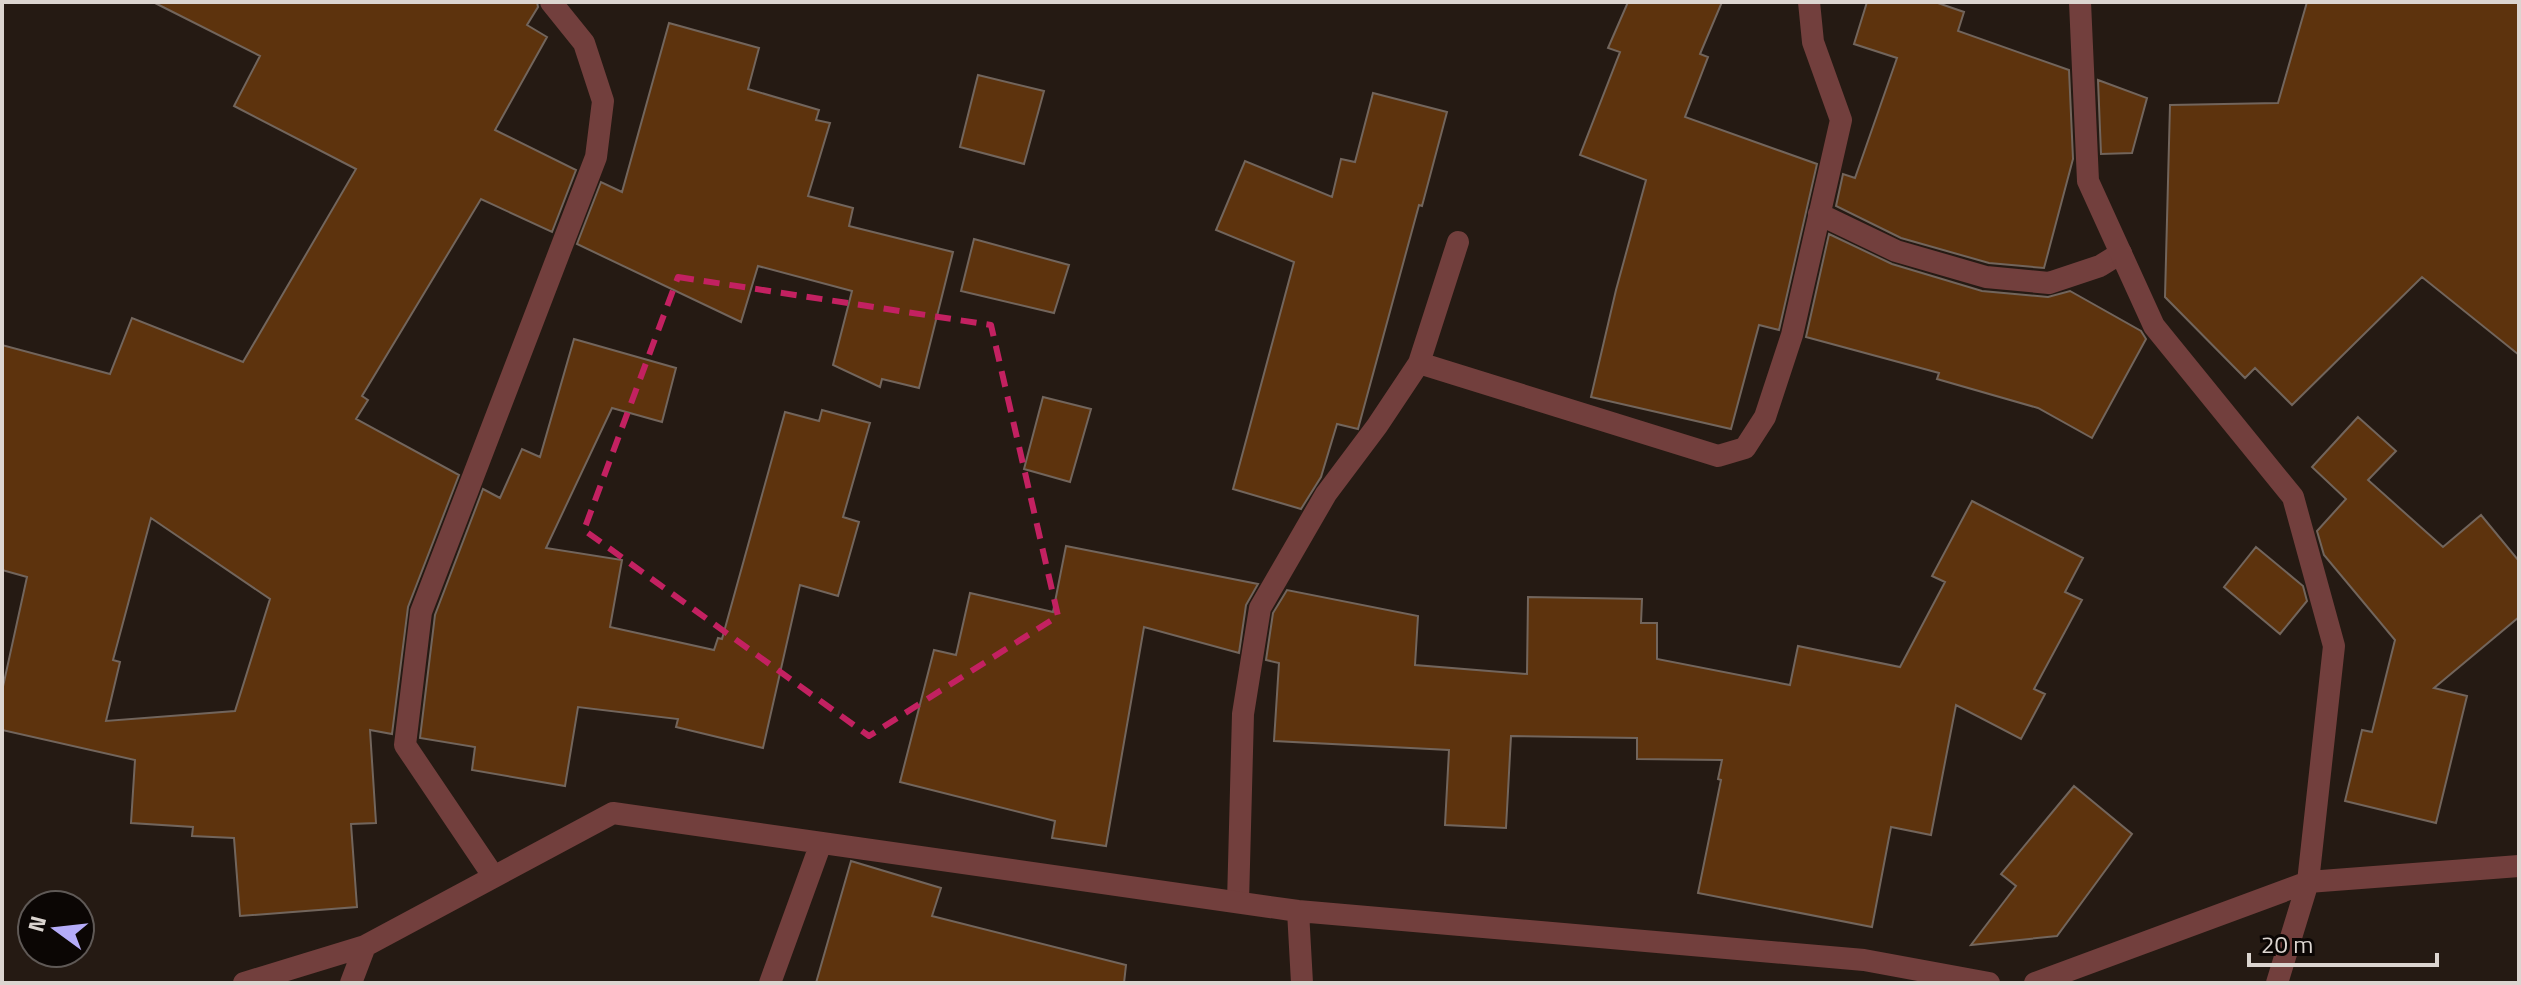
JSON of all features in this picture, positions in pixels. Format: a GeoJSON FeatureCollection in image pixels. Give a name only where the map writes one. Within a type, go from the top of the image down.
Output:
{"type":"FeatureCollection","features":[{"type":"Feature","properties":{"kind":"street"},"geometry":{"type":"LineString","coordinates":[[494,877],[405,745],[421,612],[596,157],[603,101],[584,43],[551,2]]}},
{"type":"Feature","properties":{"kind":"street"},"geometry":{"type":"LineString","coordinates":[[1419,363],[1718,456],[1745,448],[1765,417],[1792,335],[1841,120],[1813,42],[1809,2]]}},
{"type":"Feature","properties":{"kind":"street"},"geometry":{"type":"LineString","coordinates":[[2080,2],[2088,181],[2154,326],[2293,497],[2334,646],[2308,882],[2277,983]]}},
{"type":"Feature","properties":{"kind":"street"},"geometry":{"type":"LineString","coordinates":[[1819,214],[1896,251],[1986,277],[2049,283],[2100,266],[2121,253]]}},
{"type":"Feature","properties":{"kind":"street"},"geometry":{"type":"LineString","coordinates":[[1238,902],[1243,714],[1260,608],[1326,494],[1419,363],[1458,242]]}},
{"type":"Feature","properties":{"kind":"street"},"geometry":{"type":"LineString","coordinates":[[244,983],[365,946],[613,813],[1298,911],[1864,960],[1989,983]]}},
{"type":"Feature","properties":{"kind":"street"},"geometry":{"type":"LineString","coordinates":[[770,983],[821,843]]}},
{"type":"Feature","properties":{"kind":"street"},"geometry":{"type":"LineString","coordinates":[[2035,983],[2308,882],[2519,866]]}},
{"type":"Feature","properties":{"kind":"street"},"geometry":{"type":"LineString","coordinates":[[1298,911],[1302,983]]}},
{"type":"Feature","properties":{"kind":"street"},"geometry":{"type":"LineString","coordinates":[[351,983],[365,946]]}},
{"type":"Feature","properties":{"kind":"highlighted area"},"geometry":{"type":"Polygon","coordinates":[[[678,277],[991,325],[1058,616],[869,736],[584,530],[678,277]]]}},
{"type":"Feature","properties":{"kind":"building"},"geometry":{"type":"Polygon","coordinates":[[[153,2],[537,2],[538,7],[527,25],[547,37],[495,130],[576,170],[552,232],[481,199],[362,396],[368,400],[356,419],[459,475],[408,607],[392,734],[370,730],[376,823],[351,824],[357,907],[240,916],[234,838],[192,836],[193,827],[131,823],[135,760],[2,730],[2,691],[27,577],[2,570],[2,345],[110,374],[132,318],[243,362],[356,169],[234,106],[260,56],[153,2]],[[151,518],[113,660],[120,662],[106,721],[235,711],[270,599],[151,518]]]}},
{"type":"Feature","properties":{"kind":"building"},"geometry":{"type":"Polygon","coordinates":[[[1628,2],[1722,2],[1700,54],[1708,57],[1685,117],[1817,164],[1779,330],[1759,325],[1731,429],[1591,397],[1646,180],[1580,155],[1620,52],[1608,48],[1628,2]]]}},
{"type":"Feature","properties":{"kind":"building"},"geometry":{"type":"Polygon","coordinates":[[[1867,2],[1935,2],[1964,12],[1958,31],[2069,70],[2073,159],[2044,268],[1989,263],[1901,238],[1836,206],[1843,174],[1855,178],[1897,58],[1854,44],[1867,2]]]}},
{"type":"Feature","properties":{"kind":"building"},"geometry":{"type":"Polygon","coordinates":[[[2307,2],[2519,2],[2519,355],[2422,277],[2292,405],[2255,368],[2245,378],[2165,297],[2170,105],[2278,103],[2307,2]]]}},
{"type":"Feature","properties":{"kind":"building"},"geometry":{"type":"Polygon","coordinates":[[[669,23],[759,48],[748,89],[819,110],[816,120],[830,123],[808,196],[853,208],[849,226],[953,252],[919,388],[882,379],[880,387],[833,365],[852,291],[758,266],[741,322],[577,244],[601,182],[622,192],[669,23]]]}},
{"type":"Feature","properties":{"kind":"building"},"geometry":{"type":"Polygon","coordinates":[[[978,75],[1044,91],[1024,164],[960,147],[978,75]]]}},
{"type":"Feature","properties":{"kind":"building"},"geometry":{"type":"Polygon","coordinates":[[[2098,80],[2147,98],[2132,153],[2101,154],[2098,80]]]}},
{"type":"Feature","properties":{"kind":"building"},"geometry":{"type":"Polygon","coordinates":[[[1373,93],[1447,112],[1358,429],[1337,424],[1321,477],[1301,509],[1233,489],[1294,262],[1216,230],[1245,161],[1332,197],[1341,159],[1355,162],[1373,93]]]}},
{"type":"Feature","properties":{"kind":"building"},"geometry":{"type":"Polygon","coordinates":[[[1829,234],[1892,264],[1982,291],[2048,297],[2070,291],[2141,331],[2146,339],[2092,438],[2038,408],[1937,379],[1939,373],[1806,337],[1829,234]]]}},
{"type":"Feature","properties":{"kind":"building"},"geometry":{"type":"Polygon","coordinates":[[[974,239],[1069,265],[1054,313],[961,291],[974,239]]]}},
{"type":"Feature","properties":{"kind":"building"},"geometry":{"type":"Polygon","coordinates":[[[574,339],[676,368],[662,422],[612,408],[546,548],[622,560],[610,627],[714,650],[718,638],[722,639],[785,412],[819,421],[822,410],[870,423],[843,517],[859,522],[838,596],[800,585],[763,748],[676,727],[678,719],[578,707],[565,786],[472,770],[475,747],[420,738],[435,615],[483,489],[500,498],[522,449],[540,457],[574,339]]]}},
{"type":"Feature","properties":{"kind":"building"},"geometry":{"type":"Polygon","coordinates":[[[1043,397],[1091,409],[1070,482],[1024,469],[1043,397]]]}},
{"type":"Feature","properties":{"kind":"building"},"geometry":{"type":"Polygon","coordinates":[[[2358,417],[2396,451],[2368,480],[2443,547],[2481,515],[2519,561],[2519,617],[2434,688],[2467,696],[2436,823],[2345,801],[2362,730],[2372,732],[2395,640],[2324,555],[2317,531],[2346,499],[2312,467],[2358,417]]]}},
{"type":"Feature","properties":{"kind":"building"},"geometry":{"type":"Polygon","coordinates":[[[1972,501],[2083,558],[2065,592],[2082,600],[2034,689],[2045,694],[2021,739],[1956,705],[1931,835],[1891,827],[1872,927],[1698,893],[1721,780],[1718,779],[1722,760],[1637,759],[1637,738],[1511,736],[1506,828],[1445,825],[1449,750],[1274,741],[1279,663],[1266,660],[1273,613],[1287,590],[1418,616],[1415,665],[1527,674],[1528,597],[1642,599],[1641,623],[1657,623],[1657,659],[1790,685],[1798,646],[1900,667],[1945,582],[1932,576],[1972,501]]]}},
{"type":"Feature","properties":{"kind":"building"},"geometry":{"type":"Polygon","coordinates":[[[1066,546],[1258,584],[1246,605],[1239,653],[1144,627],[1106,846],[1052,838],[1055,821],[900,782],[934,650],[956,655],[970,593],[1053,612],[1066,546]]]}},
{"type":"Feature","properties":{"kind":"building"},"geometry":{"type":"Polygon","coordinates":[[[2256,547],[2303,586],[2307,601],[2280,634],[2224,587],[2256,547]]]}},
{"type":"Feature","properties":{"kind":"building"},"geometry":{"type":"Polygon","coordinates":[[[2074,786],[2132,834],[2057,936],[1971,945],[2016,886],[2001,874],[2074,786]]]}},
{"type":"Feature","properties":{"kind":"building"},"geometry":{"type":"Polygon","coordinates":[[[851,861],[941,888],[932,916],[1126,965],[1124,983],[816,983],[851,861]]]}}]}
